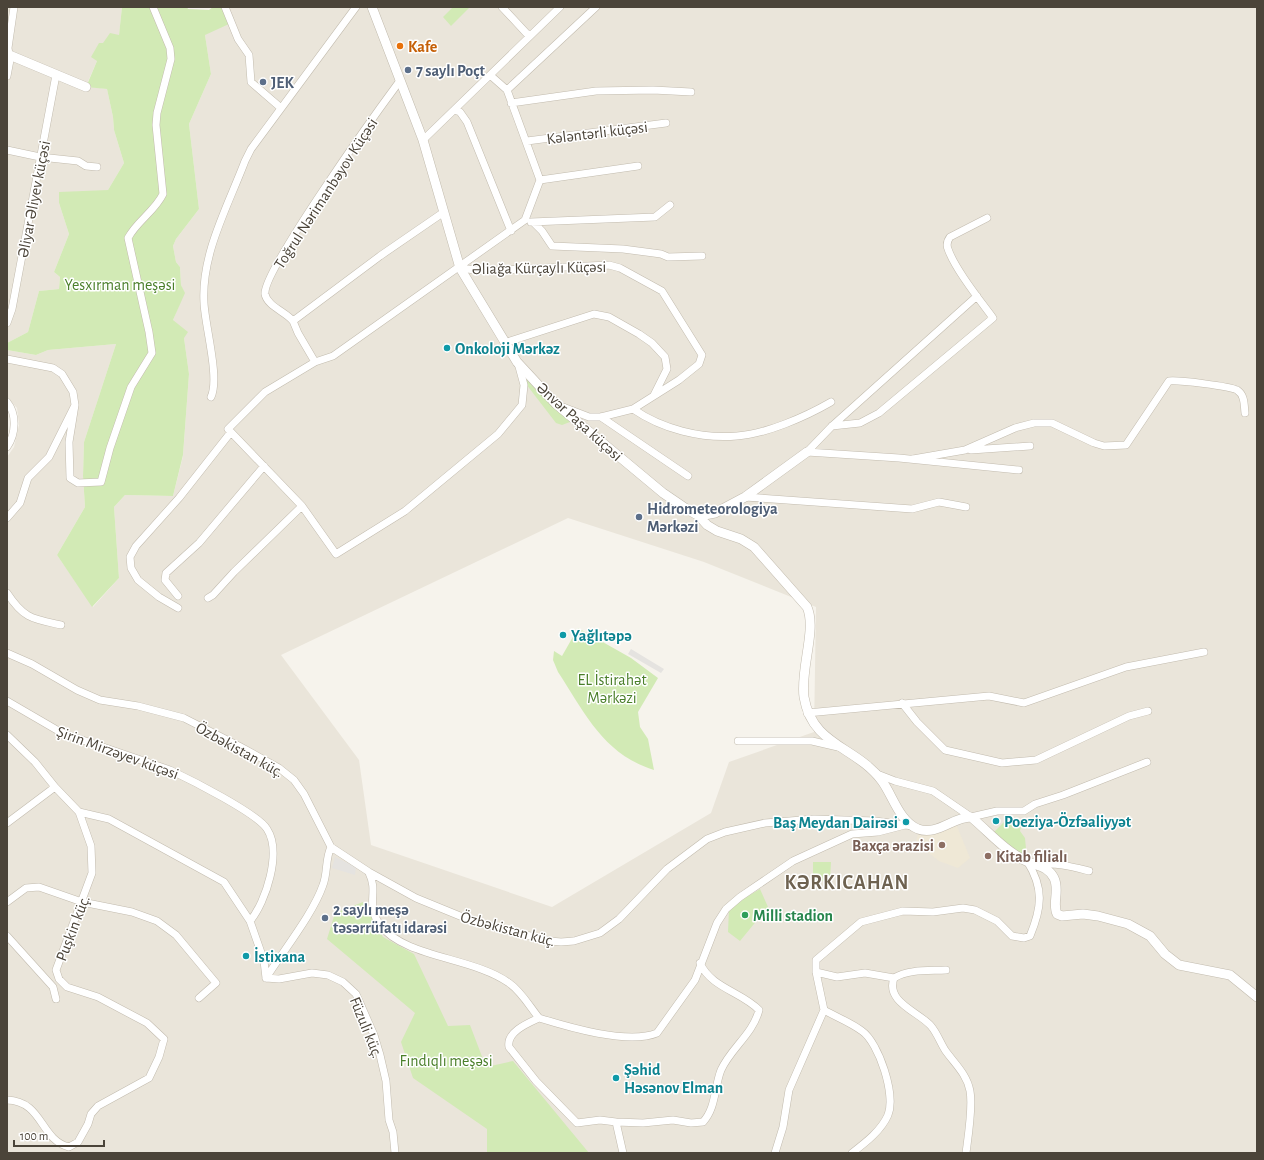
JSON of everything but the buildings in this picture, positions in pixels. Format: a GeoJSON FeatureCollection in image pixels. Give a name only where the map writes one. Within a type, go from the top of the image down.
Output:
{"type":"FeatureCollection","features":[{"type":"Feature","properties":{"kind":"street"},"geometry":{"type":"LineString","coordinates":[[7,76],[10,60],[8,54],[14,7]]}},
{"type":"Feature","properties":{"kind":"street"},"geometry":{"type":"LineString","coordinates":[[7,359],[53,368],[62,374],[74,392],[75,405],[69,442],[70,478],[78,483],[101,482],[110,448],[131,387],[152,353],[150,332],[128,238],[135,226],[157,204],[163,194],[156,125],[157,113],[171,59],[170,48],[153,7]]}},
{"type":"Feature","properties":{"kind":"street"},"geometry":{"type":"LineString","coordinates":[[225,7],[238,39],[248,55],[251,82],[281,108]]}},
{"type":"Feature","properties":{"kind":"street"},"geometry":{"type":"LineString","coordinates":[[211,397],[215,385],[204,304],[206,264],[245,161],[251,149],[356,7]]}},
{"type":"Feature","properties":{"kind":"street","name":"Ənvər Paşa küçəsi"},"geometry":{"type":"LineString","coordinates":[[372,7],[399,82],[423,140],[460,268],[504,343],[517,362],[556,404],[663,493],[699,516],[707,525],[741,539],[761,553],[807,607],[810,615],[803,674],[804,696],[807,713]]}},
{"type":"Feature","properties":{"kind":"street"},"geometry":{"type":"LineString","coordinates":[[502,7],[529,36]]}},
{"type":"Feature","properties":{"kind":"street"},"geometry":{"type":"LineString","coordinates":[[423,140],[560,7]]}},
{"type":"Feature","properties":{"kind":"street"},"geometry":{"type":"LineString","coordinates":[[507,90],[596,7]]}},
{"type":"Feature","properties":{"kind":"street"},"geometry":{"type":"LineString","coordinates":[[8,54],[86,87]]}},
{"type":"Feature","properties":{"kind":"street"},"geometry":{"type":"LineString","coordinates":[[490,74],[507,90],[527,141],[540,180],[525,220],[460,268],[333,356],[315,362],[265,392],[228,429],[302,506],[336,554],[405,511],[498,434],[522,405],[524,385],[517,362]]}},
{"type":"Feature","properties":{"kind":"street","name":"Əliyar Əliyev küçəsi"},"geometry":{"type":"LineString","coordinates":[[7,323],[56,75]]}},
{"type":"Feature","properties":{"kind":"street","name":"Toğrul Nərimanbəyov Küçəsi"},"geometry":{"type":"LineString","coordinates":[[315,362],[298,333],[293,321],[287,313],[267,300],[265,294],[268,280],[290,241],[399,82]]}},
{"type":"Feature","properties":{"kind":"street"},"geometry":{"type":"LineString","coordinates":[[511,103],[596,91],[653,90],[691,92]]}},
{"type":"Feature","properties":{"kind":"street"},"geometry":{"type":"LineString","coordinates":[[454,110],[460,112],[467,122],[510,231]]}},
{"type":"Feature","properties":{"kind":"street","name":"Kələntərli küçəsi"},"geometry":{"type":"LineString","coordinates":[[527,141],[666,123]]}},
{"type":"Feature","properties":{"kind":"street"},"geometry":{"type":"LineString","coordinates":[[7,150],[78,161],[86,166],[97,167]]}},
{"type":"Feature","properties":{"kind":"street"},"geometry":{"type":"LineString","coordinates":[[540,180],[638,166]]}},
{"type":"Feature","properties":{"kind":"street"},"geometry":{"type":"LineString","coordinates":[[534,223],[542,221],[655,217],[670,205]]}},
{"type":"Feature","properties":{"kind":"street"},"geometry":{"type":"LineString","coordinates":[[293,321],[380,256],[444,212]]}},
{"type":"Feature","properties":{"kind":"street"},"geometry":{"type":"LineString","coordinates":[[832,426],[860,422],[878,413],[993,318],[977,296],[947,248],[947,241],[950,237],[987,218]]}},
{"type":"Feature","properties":{"kind":"street"},"geometry":{"type":"LineString","coordinates":[[525,220],[534,223],[542,231],[552,246],[623,249],[661,254],[668,257],[702,256]]}},
{"type":"Feature","properties":{"kind":"street","name":"Əliağa Kürçaylı Küçəsi"},"geometry":{"type":"LineString","coordinates":[[460,268],[490,271],[609,266],[620,268],[662,291],[702,355],[699,364],[633,409],[601,417]]}},
{"type":"Feature","properties":{"kind":"street"},"geometry":{"type":"LineString","coordinates":[[699,516],[715,513],[745,497],[807,452],[832,426],[977,296]]}},
{"type":"Feature","properties":{"kind":"street"},"geometry":{"type":"LineString","coordinates":[[504,343],[594,314],[610,317],[652,343],[665,358],[667,370],[654,395]]}},
{"type":"Feature","properties":{"kind":"street"},"geometry":{"type":"LineString","coordinates":[[965,450],[1015,428],[1034,423],[1052,423],[1094,443],[1104,446],[1126,446],[1169,381],[1179,380],[1237,390],[1244,399],[1245,413]]}},
{"type":"Feature","properties":{"kind":"street"},"geometry":{"type":"LineString","coordinates":[[7,402],[12,408],[14,419],[14,429],[7,447]]}},
{"type":"Feature","properties":{"kind":"street"},"geometry":{"type":"LineString","coordinates":[[633,409],[656,422],[684,431],[736,436],[770,429],[831,402]]}},
{"type":"Feature","properties":{"kind":"street"},"geometry":{"type":"LineString","coordinates":[[556,404],[589,417],[601,417],[688,476]]}},
{"type":"Feature","properties":{"kind":"street"},"geometry":{"type":"LineString","coordinates":[[7,518],[20,503],[28,478],[49,457],[75,405]]}},
{"type":"Feature","properties":{"kind":"street"},"geometry":{"type":"LineString","coordinates":[[178,608],[159,597],[138,580],[132,568],[130,557],[136,546],[179,498],[231,432]]}},
{"type":"Feature","properties":{"kind":"street"},"geometry":{"type":"LineString","coordinates":[[913,459],[965,450],[1030,446]]}},
{"type":"Feature","properties":{"kind":"street"},"geometry":{"type":"LineString","coordinates":[[807,452],[913,459],[1019,470]]}},
{"type":"Feature","properties":{"kind":"street"},"geometry":{"type":"LineString","coordinates":[[178,596],[165,580],[166,572],[200,543],[264,466]]}},
{"type":"Feature","properties":{"kind":"street"},"geometry":{"type":"LineString","coordinates":[[745,497],[912,509],[939,502],[966,507]]}},
{"type":"Feature","properties":{"kind":"street"},"geometry":{"type":"LineString","coordinates":[[208,598],[213,595],[234,572],[302,506]]}},
{"type":"Feature","properties":{"kind":"street"},"geometry":{"type":"LineString","coordinates":[[7,593],[19,610],[26,616],[61,625]]}},
{"type":"Feature","properties":{"kind":"street"},"geometry":{"type":"LineString","coordinates":[[909,826],[882,781],[860,759],[826,737],[813,724],[807,713],[989,696],[1024,703],[1126,667],[1204,652]]}},
{"type":"Feature","properties":{"kind":"street","name":"Özbəkistan küç."},"geometry":{"type":"LineString","coordinates":[[7,653],[32,664],[77,690],[100,700],[138,706],[184,718],[279,768],[299,786],[332,847],[369,872],[416,898],[487,925],[561,942],[590,937],[600,932],[619,919],[667,869],[707,839],[725,832],[765,823],[814,819],[875,821],[909,826]]}},
{"type":"Feature","properties":{"kind":"street","name":"Şirin Mirzəyev küçəsi"},"geometry":{"type":"LineString","coordinates":[[7,701],[62,733],[170,770],[183,776],[248,813],[263,824],[268,830],[271,840],[273,857],[272,873],[259,910],[250,921]]}},
{"type":"Feature","properties":{"kind":"street"},"geometry":{"type":"LineString","coordinates":[[902,703],[917,722],[945,750],[1002,763],[1036,760],[1129,716],[1148,711]]}},
{"type":"Feature","properties":{"kind":"street"},"geometry":{"type":"LineString","coordinates":[[7,735],[35,762],[55,787],[79,812],[109,819],[203,869],[224,882],[235,896],[250,921],[264,961],[266,978]]}},
{"type":"Feature","properties":{"kind":"street"},"geometry":{"type":"LineString","coordinates":[[738,741],[812,741],[842,748]]}},
{"type":"Feature","properties":{"kind":"street"},"geometry":{"type":"LineString","coordinates":[[369,872],[374,886],[371,908],[379,924],[396,940],[410,947],[487,970],[511,983],[539,1018],[568,1028],[636,1038],[650,1036],[657,1033],[695,980],[700,963],[717,923],[726,909],[793,861],[852,834],[878,832],[909,826],[919,829],[934,829],[943,827],[962,818],[997,811],[1024,811],[1035,804],[1063,796],[1148,762]]}},
{"type":"Feature","properties":{"kind":"street"},"geometry":{"type":"LineString","coordinates":[[873,772],[895,781],[933,791],[971,817],[1011,852],[1027,861],[1039,865],[1048,871],[1056,882],[1057,914],[1062,916],[1083,914],[1098,916],[1128,924],[1150,936],[1165,954],[1179,965],[1230,975],[1257,998]]}},
{"type":"Feature","properties":{"kind":"street"},"geometry":{"type":"LineString","coordinates":[[7,824],[55,787]]}},
{"type":"Feature","properties":{"kind":"street","name":"Puşkin küç."},"geometry":{"type":"LineString","coordinates":[[7,1100],[18,1101],[28,1105],[59,1144],[69,1147],[78,1142],[88,1124],[91,1114],[98,1106],[149,1078],[159,1057],[164,1039],[147,1023],[98,997],[67,987],[59,979],[56,970],[92,873],[93,857],[91,846],[79,812]]}},
{"type":"Feature","properties":{"kind":"street"},"geometry":{"type":"LineString","coordinates":[[266,978],[298,930],[323,885],[327,855],[332,847]]}},
{"type":"Feature","properties":{"kind":"street"},"geometry":{"type":"LineString","coordinates":[[775,1153],[784,1127],[789,1090],[824,1010],[816,972],[816,960],[861,922],[903,911],[933,912],[963,908],[975,910],[997,920],[1012,936],[1024,938],[1030,936],[1040,906],[1040,896],[1038,883],[1027,861]]}},
{"type":"Feature","properties":{"kind":"street"},"geometry":{"type":"LineString","coordinates":[[1039,865],[1046,864],[1070,866],[1088,871]]}},
{"type":"Feature","properties":{"kind":"street"},"geometry":{"type":"LineString","coordinates":[[7,902],[26,888],[39,887],[82,902],[132,912],[157,921],[176,935],[216,983],[199,998]]}},
{"type":"Feature","properties":{"kind":"street"},"geometry":{"type":"LineString","coordinates":[[7,936],[53,987],[56,999]]}},
{"type":"Feature","properties":{"kind":"street"},"geometry":{"type":"LineString","coordinates":[[539,1018],[516,1031],[508,1041],[515,1054],[536,1081],[576,1123],[600,1120],[643,1123],[673,1120],[691,1123],[703,1122],[709,1115],[724,1064],[751,1028],[759,1010],[754,1005],[725,989],[703,970],[700,963]]}},
{"type":"Feature","properties":{"kind":"street"},"geometry":{"type":"LineString","coordinates":[[816,972],[837,977],[865,973],[894,978],[914,972],[946,970]]}},
{"type":"Feature","properties":{"kind":"street","name":"Füzuli küç."},"geometry":{"type":"LineString","coordinates":[[266,978],[279,979],[312,972],[328,975],[343,982],[356,994],[368,1020],[380,1055],[386,1081],[389,1120],[394,1132],[395,1153]]}},
{"type":"Feature","properties":{"kind":"street"},"geometry":{"type":"LineString","coordinates":[[894,978],[893,987],[895,995],[932,1027],[945,1049],[964,1074],[970,1092],[966,1153]]}},
{"type":"Feature","properties":{"kind":"street"},"geometry":{"type":"LineString","coordinates":[[824,1010],[863,1031],[872,1043],[881,1062],[890,1092],[888,1116],[879,1128],[852,1153]]}},
{"type":"Feature","properties":{"kind":"street"},"geometry":{"type":"LineString","coordinates":[[616,1122],[623,1153]]}},
{"type":"Feature","properties":{"kind":"shaded area"},"geometry":{"type":"Polygon","coordinates":[[[7,7],[122,7],[119,36],[97,61],[86,86],[107,89],[113,117],[114,130],[124,163],[108,190],[59,203],[69,234],[54,272],[60,277],[59,289],[39,291],[28,332],[7,343],[7,7]]]}},
{"type":"Feature","properties":{"kind":"shaded area"},"geometry":{"type":"Polygon","coordinates":[[[222,7],[1257,7],[1257,1153],[7,1153],[7,457],[14,447],[19,425],[17,408],[7,397],[7,350],[36,355],[48,350],[116,344],[84,442],[83,476],[85,507],[57,555],[93,607],[119,578],[114,507],[125,495],[173,496],[183,456],[189,374],[184,338],[173,320],[184,293],[181,285],[180,267],[176,262],[173,246],[176,239],[199,209],[189,124],[211,74],[205,35],[222,7]],[[568,518],[281,655],[359,760],[371,845],[552,907],[711,813],[729,762],[814,732],[816,607],[704,562],[568,518]]]}},
{"type":"Feature","properties":{"kind":"shaded area"},"geometry":{"type":"Polygon","coordinates":[[[631,649],[664,669],[661,673],[628,654],[631,649]]]}},
{"type":"Feature","properties":{"kind":"shaded area","name":"Baxça ərazisi"},"geometry":{"type":"Polygon","coordinates":[[[956,824],[970,858],[958,868],[939,861],[922,848],[916,841],[919,831],[956,824]]]}},
{"type":"Feature","properties":{"kind":"shaded area"},"geometry":{"type":"Polygon","coordinates":[[[335,857],[356,867],[355,875],[332,868],[335,857]]]}},
{"type":"Feature","properties":{"kind":"green space","name":"Yesxırman meşəsi"},"geometry":{"type":"Polygon","coordinates":[[[122,7],[187,7],[188,9],[209,10],[213,7],[222,7],[229,24],[205,35],[211,74],[189,124],[199,209],[176,239],[173,246],[176,262],[180,267],[181,285],[185,293],[173,320],[188,332],[184,338],[189,374],[183,455],[173,496],[125,495],[114,507],[119,578],[92,607],[57,555],[85,507],[83,476],[84,442],[116,344],[48,350],[36,355],[7,350],[7,343],[28,332],[39,291],[59,289],[60,277],[54,272],[69,234],[59,203],[59,192],[108,190],[124,163],[114,130],[113,117],[107,89],[86,87],[97,61],[91,57],[99,43],[103,43],[110,33],[119,35],[122,7]]]}},
{"type":"Feature","properties":{"kind":"green space"},"geometry":{"type":"Polygon","coordinates":[[[453,7],[469,8],[451,26],[443,17],[453,7]]]}},
{"type":"Feature","properties":{"kind":"green space"},"geometry":{"type":"Polygon","coordinates":[[[527,375],[571,420],[570,422],[562,425],[556,423],[526,384],[524,379],[527,375]]]}},
{"type":"Feature","properties":{"kind":"green space","name":"EL İstirahət Mərkəzi"},"geometry":{"type":"Polygon","coordinates":[[[578,628],[631,658],[658,678],[638,712],[640,727],[648,739],[654,770],[636,763],[621,754],[608,743],[587,717],[558,672],[553,660],[554,651],[562,656],[578,628]]]}},
{"type":"Feature","properties":{"kind":"green space"},"geometry":{"type":"Polygon","coordinates":[[[1009,817],[1021,827],[1020,831],[1025,838],[1026,849],[1021,855],[994,832],[1009,817]]]}},
{"type":"Feature","properties":{"kind":"green space"},"geometry":{"type":"Polygon","coordinates":[[[813,862],[831,862],[830,881],[813,881],[813,862]]]}},
{"type":"Feature","properties":{"kind":"green space","name":"Milli stadion"},"geometry":{"type":"Polygon","coordinates":[[[760,889],[768,907],[740,941],[728,932],[729,909],[731,906],[760,889]]]}},
{"type":"Feature","properties":{"kind":"green space","name":"Fındıqlı meşəsi"},"geometry":{"type":"Polygon","coordinates":[[[363,902],[383,937],[414,954],[448,1026],[470,1025],[486,1067],[513,1061],[589,1153],[487,1153],[487,1129],[413,1078],[401,1042],[415,1013],[327,939],[335,913],[363,902]]]}},
{"type":"Feature","properties":{"kind":"place","name":"Kafe"},"geometry":{"type":"Point","coordinates":[400,46]}},
{"type":"Feature","properties":{"kind":"place","name":"7 saylı Poçt"},"geometry":{"type":"Point","coordinates":[408,70]}},
{"type":"Feature","properties":{"kind":"place","name":"JEK"},"geometry":{"type":"Point","coordinates":[263,82]}},
{"type":"Feature","properties":{"kind":"place","name":"Onkoloji Mərkəz"},"geometry":{"type":"Point","coordinates":[447,348]}},
{"type":"Feature","properties":{"kind":"place","name":"Hidrometeorologiya Mərkəzi"},"geometry":{"type":"Point","coordinates":[639,517]}},
{"type":"Feature","properties":{"kind":"place","name":"Yağlıtəpə"},"geometry":{"type":"Point","coordinates":[563,635]}},
{"type":"Feature","properties":{"kind":"place","name":"Poeziya-Özfəaliyyət"},"geometry":{"type":"Point","coordinates":[996,821]}},
{"type":"Feature","properties":{"kind":"place","name":"Baş Meydan Dairəsi"},"geometry":{"type":"Point","coordinates":[906,822]}},
{"type":"Feature","properties":{"kind":"place","name":"Baxça ərazisi"},"geometry":{"type":"Point","coordinates":[942,845]}},
{"type":"Feature","properties":{"kind":"place","name":"Kitab filialı"},"geometry":{"type":"Point","coordinates":[988,856]}},
{"type":"Feature","properties":{"kind":"place","name":"Milli stadion"},"geometry":{"type":"Point","coordinates":[745,915]}},
{"type":"Feature","properties":{"kind":"place","name":"2 saylı meşə təsərrüfatı idarəsi"},"geometry":{"type":"Point","coordinates":[325,918]}},
{"type":"Feature","properties":{"kind":"place","name":"İstixana"},"geometry":{"type":"Point","coordinates":[246,956]}},
{"type":"Feature","properties":{"kind":"place","name":"Şəhid Həsənov Elman"},"geometry":{"type":"Point","coordinates":[616,1078]}},
{"type":"Feature","properties":{"kind":"district","name":"KƏRKICAHAN"},"geometry":{"type":"Point","coordinates":[847,882]}}]}
